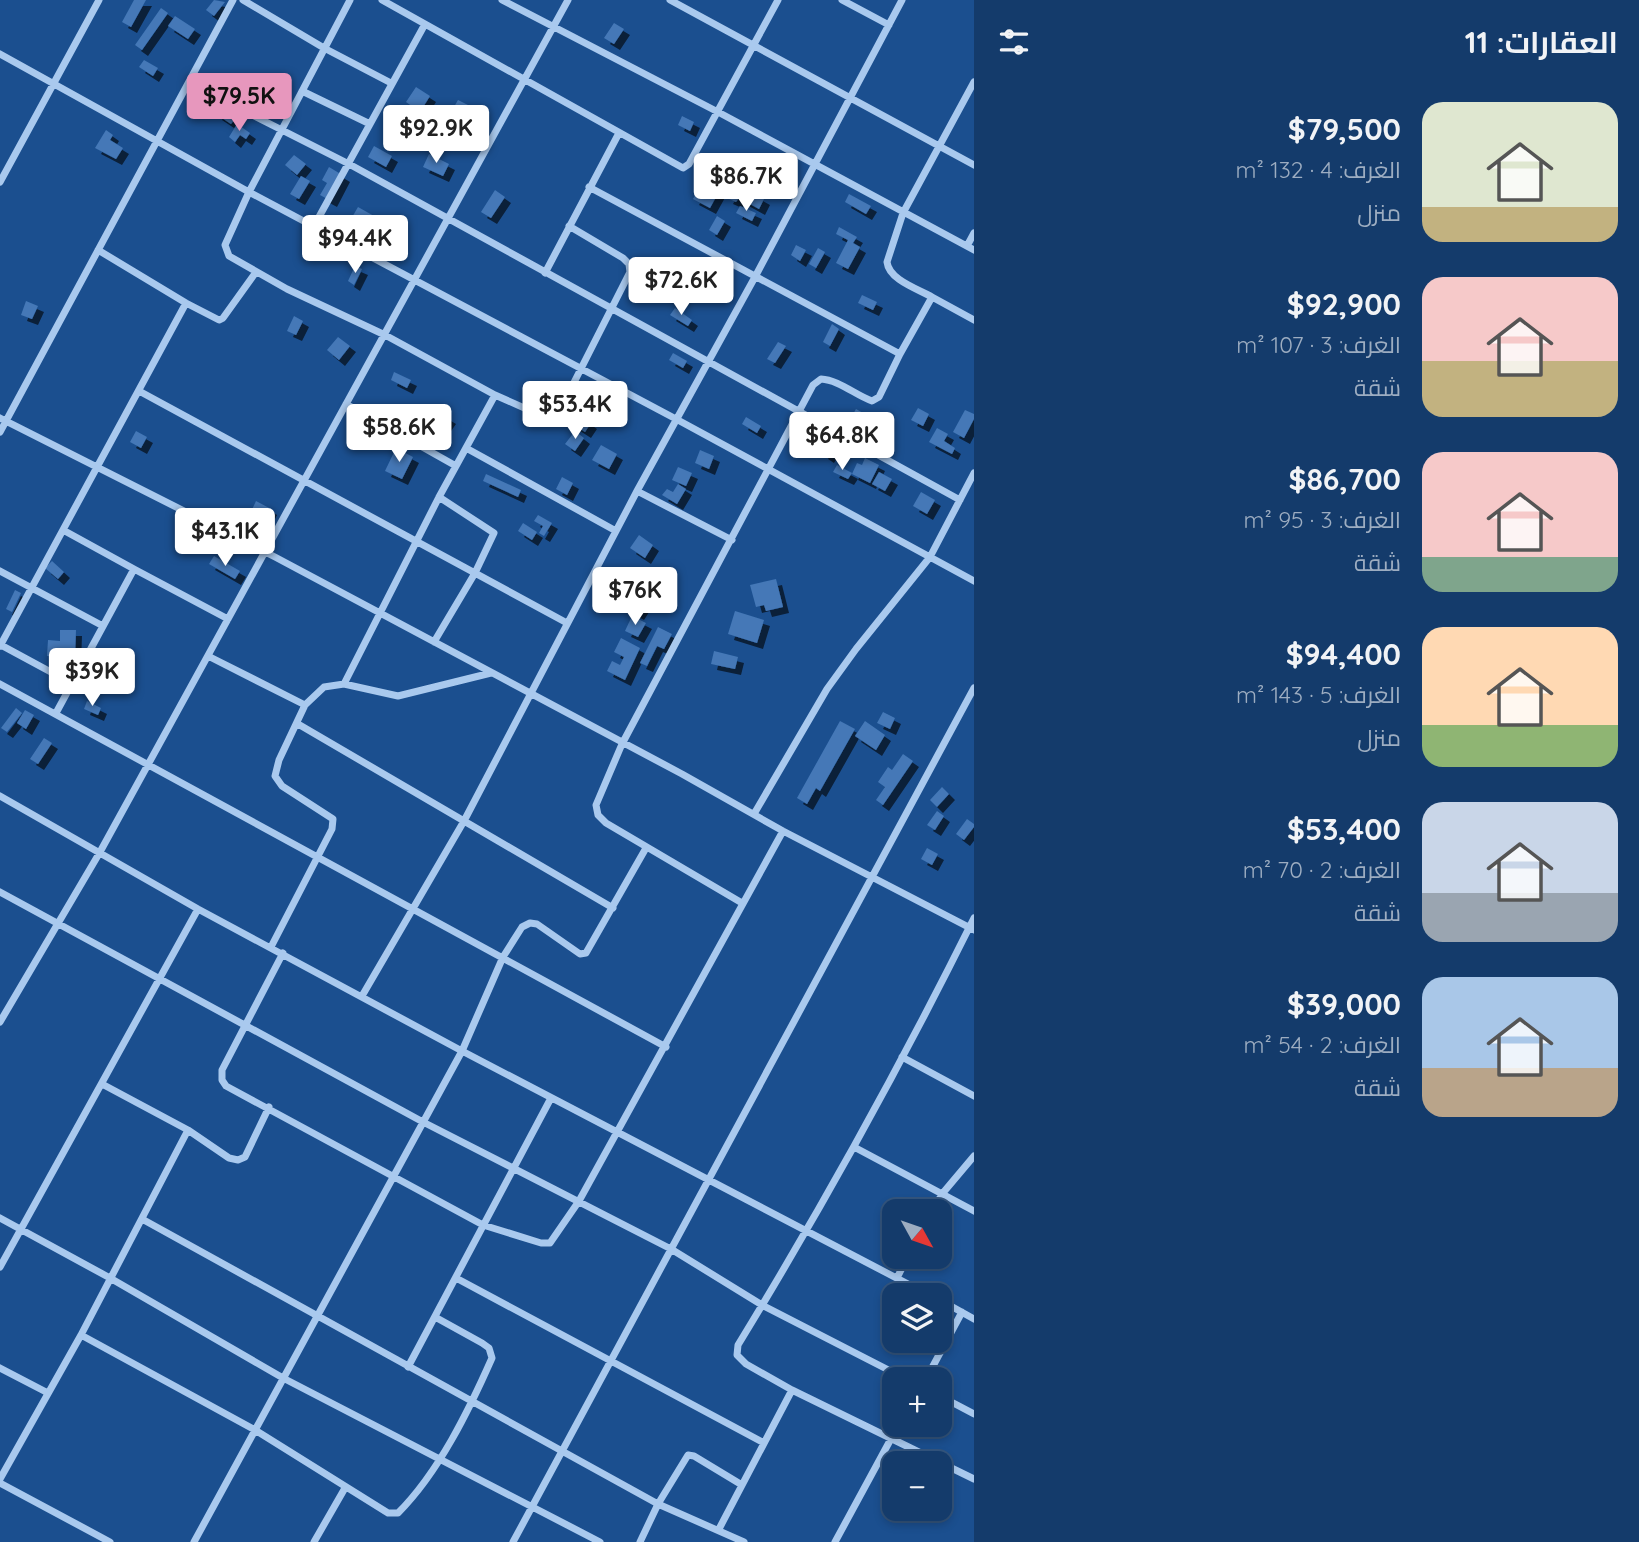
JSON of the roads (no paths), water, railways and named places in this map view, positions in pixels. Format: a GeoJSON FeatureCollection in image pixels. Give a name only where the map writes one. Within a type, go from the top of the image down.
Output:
{"type":"FeatureCollection","features":[{"type":"Feature","properties":{"kind":"street"},"geometry":{"type":"LineString","coordinates":[[0,182],[99,0]]}},
{"type":"Feature","properties":{"kind":"street"},"geometry":{"type":"LineString","coordinates":[[0,432],[3,420],[99,250],[233,0]]}},
{"type":"Feature","properties":{"kind":"street"},"geometry":{"type":"LineString","coordinates":[[243,0],[324,48],[391,83]]}},
{"type":"Feature","properties":{"kind":"street"},"geometry":{"type":"LineString","coordinates":[[350,0],[249,192],[225,250],[229,256],[287,289],[385,335],[495,395],[549,419],[558,414],[630,272],[629,264],[569,226]]}},
{"type":"Feature","properties":{"kind":"street"},"geometry":{"type":"LineString","coordinates":[[382,0],[682,168],[689,164],[778,0]]}},
{"type":"Feature","properties":{"kind":"street"},"geometry":{"type":"LineString","coordinates":[[502,0],[718,112],[970,248],[974,233]]}},
{"type":"Feature","properties":{"kind":"street"},"geometry":{"type":"LineString","coordinates":[[0,1022],[149,764],[568,0]]}},
{"type":"Feature","properties":{"kind":"street"},"geometry":{"type":"LineString","coordinates":[[670,0],[974,165]]}},
{"type":"Feature","properties":{"kind":"street"},"geometry":{"type":"LineString","coordinates":[[842,0],[889,25]]}},
{"type":"Feature","properties":{"kind":"street"},"geometry":{"type":"LineString","coordinates":[[362,996],[464,821],[637,491],[902,0]]}},
{"type":"Feature","properties":{"kind":"street"},"geometry":{"type":"LineString","coordinates":[[314,226],[425,24]]}},
{"type":"Feature","properties":{"kind":"street"},"geometry":{"type":"LineString","coordinates":[[0,54],[249,192],[677,419],[974,581]]}},
{"type":"Feature","properties":{"kind":"street"},"geometry":{"type":"LineString","coordinates":[[974,82],[903,213],[887,262],[888,270],[894,276],[974,320]]}},
{"type":"Feature","properties":{"kind":"street"},"geometry":{"type":"LineString","coordinates":[[188,83],[349,164],[960,500]]}},
{"type":"Feature","properties":{"kind":"street"},"geometry":{"type":"LineString","coordinates":[[302,91],[370,124]]}},
{"type":"Feature","properties":{"kind":"street"},"geometry":{"type":"LineString","coordinates":[[545,273],[619,132]]}},
{"type":"Feature","properties":{"kind":"street"},"geometry":{"type":"LineString","coordinates":[[589,187],[900,354]]}},
{"type":"Feature","properties":{"kind":"street"},"geometry":{"type":"LineString","coordinates":[[99,250],[219,320],[256,272]]}},
{"type":"Feature","properties":{"kind":"street"},"geometry":{"type":"LineString","coordinates":[[741,903],[606,822],[598,815],[596,805],[622,744],[813,385],[821,379],[829,379],[872,401],[879,397],[932,297]]}},
{"type":"Feature","properties":{"kind":"street"},"geometry":{"type":"LineString","coordinates":[[73,684],[0,645],[186,303]]}},
{"type":"Feature","properties":{"kind":"street"},"geometry":{"type":"LineString","coordinates":[[139,391],[567,623]]}},
{"type":"Feature","properties":{"kind":"street"},"geometry":{"type":"LineString","coordinates":[[344,684],[416,541],[495,395]]}},
{"type":"Feature","properties":{"kind":"street"},"geometry":{"type":"LineString","coordinates":[[346,404],[456,466]]}},
{"type":"Feature","properties":{"kind":"street"},"geometry":{"type":"LineString","coordinates":[[3,420],[265,552],[783,831],[972,929]]}},
{"type":"Feature","properties":{"kind":"street"},"geometry":{"type":"LineString","coordinates":[[466,448],[616,531]]}},
{"type":"Feature","properties":{"kind":"street"},"geometry":{"type":"LineString","coordinates":[[754,814],[827,690],[856,649],[930,557],[974,473]]}},
{"type":"Feature","properties":{"kind":"street"},"geometry":{"type":"LineString","coordinates":[[637,491],[732,540]]}},
{"type":"Feature","properties":{"kind":"street"},"geometry":{"type":"LineString","coordinates":[[434,642],[475,573],[494,533],[439,497]]}},
{"type":"Feature","properties":{"kind":"street"},"geometry":{"type":"LineString","coordinates":[[63,530],[228,619]]}},
{"type":"Feature","properties":{"kind":"street"},"geometry":{"type":"LineString","coordinates":[[56,713],[134,569]]}},
{"type":"Feature","properties":{"kind":"street"},"geometry":{"type":"LineString","coordinates":[[0,571],[103,626]]}},
{"type":"Feature","properties":{"kind":"street"},"geometry":{"type":"LineString","coordinates":[[208,656],[305,705]]}},
{"type":"Feature","properties":{"kind":"street"},"geometry":{"type":"LineString","coordinates":[[271,947],[332,829],[333,819],[282,786],[275,776],[279,760],[305,705],[324,687],[344,684],[397,696],[491,673]]}},
{"type":"Feature","properties":{"kind":"street"},"geometry":{"type":"LineString","coordinates":[[0,684],[666,1047]]}},
{"type":"Feature","properties":{"kind":"street"},"geometry":{"type":"LineString","coordinates":[[513,1542],[974,688]]}},
{"type":"Feature","properties":{"kind":"street"},"geometry":{"type":"LineString","coordinates":[[298,724],[613,908]]}},
{"type":"Feature","properties":{"kind":"street"},"geometry":{"type":"LineString","coordinates":[[0,796],[198,909],[462,1051],[906,1283]]}},
{"type":"Feature","properties":{"kind":"street"},"geometry":{"type":"LineString","coordinates":[[284,953],[222,1070],[222,1080],[226,1086],[483,1225],[541,1243],[550,1243],[579,1201],[617,1134],[741,903],[783,831]]}},
{"type":"Feature","properties":{"kind":"street"},"geometry":{"type":"LineString","coordinates":[[194,1542],[462,1051],[503,957],[522,927],[530,923],[537,924],[580,954],[586,953],[646,848]]}},
{"type":"Feature","properties":{"kind":"street"},"geometry":{"type":"LineString","coordinates":[[0,892],[511,1169],[671,1249],[762,1305],[883,1367]]}},
{"type":"Feature","properties":{"kind":"street"},"geometry":{"type":"LineString","coordinates":[[0,1267],[198,909]]}},
{"type":"Feature","properties":{"kind":"street"},"geometry":{"type":"LineString","coordinates":[[882,1433],[792,1390],[746,1364],[737,1355],[738,1345],[853,1147],[972,929],[974,918]]}},
{"type":"Feature","properties":{"kind":"street"},"geometry":{"type":"LineString","coordinates":[[902,1057],[974,1096]]}},
{"type":"Feature","properties":{"kind":"street"},"geometry":{"type":"LineString","coordinates":[[102,1084],[188,1130],[229,1158],[238,1160],[245,1157],[269,1107]]}},
{"type":"Feature","properties":{"kind":"street"},"geometry":{"type":"LineString","coordinates":[[408,1367],[551,1098]]}},
{"type":"Feature","properties":{"kind":"street"},"geometry":{"type":"LineString","coordinates":[[110,1542],[0,1481],[81,1335],[188,1130]]}},
{"type":"Feature","properties":{"kind":"street"},"geometry":{"type":"LineString","coordinates":[[853,1147],[974,1211]]}},
{"type":"Feature","properties":{"kind":"street"},"geometry":{"type":"LineString","coordinates":[[939,1199],[974,1156]]}},
{"type":"Feature","properties":{"kind":"street"},"geometry":{"type":"LineString","coordinates":[[0,1218],[284,1378],[600,1542]]}},
{"type":"Feature","properties":{"kind":"street"},"geometry":{"type":"LineString","coordinates":[[142,1219],[562,1451],[659,1503],[744,1542]]}},
{"type":"Feature","properties":{"kind":"street"},"geometry":{"type":"LineString","coordinates":[[897,1278],[902,1269]]}},
{"type":"Feature","properties":{"kind":"street"},"geometry":{"type":"LineString","coordinates":[[456,1278],[764,1443]]}},
{"type":"Feature","properties":{"kind":"street"},"geometry":{"type":"LineString","coordinates":[[952,1307],[974,1319]]}},
{"type":"Feature","properties":{"kind":"street"},"geometry":{"type":"LineString","coordinates":[[932,1367],[962,1312]]}},
{"type":"Feature","properties":{"kind":"street"},"geometry":{"type":"LineString","coordinates":[[81,1335],[255,1430],[388,1513],[398,1513],[438,1460],[473,1402],[492,1358],[489,1348],[435,1317]]}},
{"type":"Feature","properties":{"kind":"street"},"geometry":{"type":"LineString","coordinates":[[0,1368],[47,1393]]}},
{"type":"Feature","properties":{"kind":"street"},"geometry":{"type":"LineString","coordinates":[[719,1529],[792,1390]]}},
{"type":"Feature","properties":{"kind":"street"},"geometry":{"type":"LineString","coordinates":[[952,1402],[974,1414]]}},
{"type":"Feature","properties":{"kind":"street"},"geometry":{"type":"LineString","coordinates":[[835,1542],[891,1437],[974,1479]]}},
{"type":"Feature","properties":{"kind":"street"},"geometry":{"type":"LineString","coordinates":[[640,1542],[659,1503],[688,1455],[742,1485]]}},
{"type":"Feature","properties":{"kind":"street"},"geometry":{"type":"LineString","coordinates":[[326,1542],[316,1540],[345,1488]]}}]}
